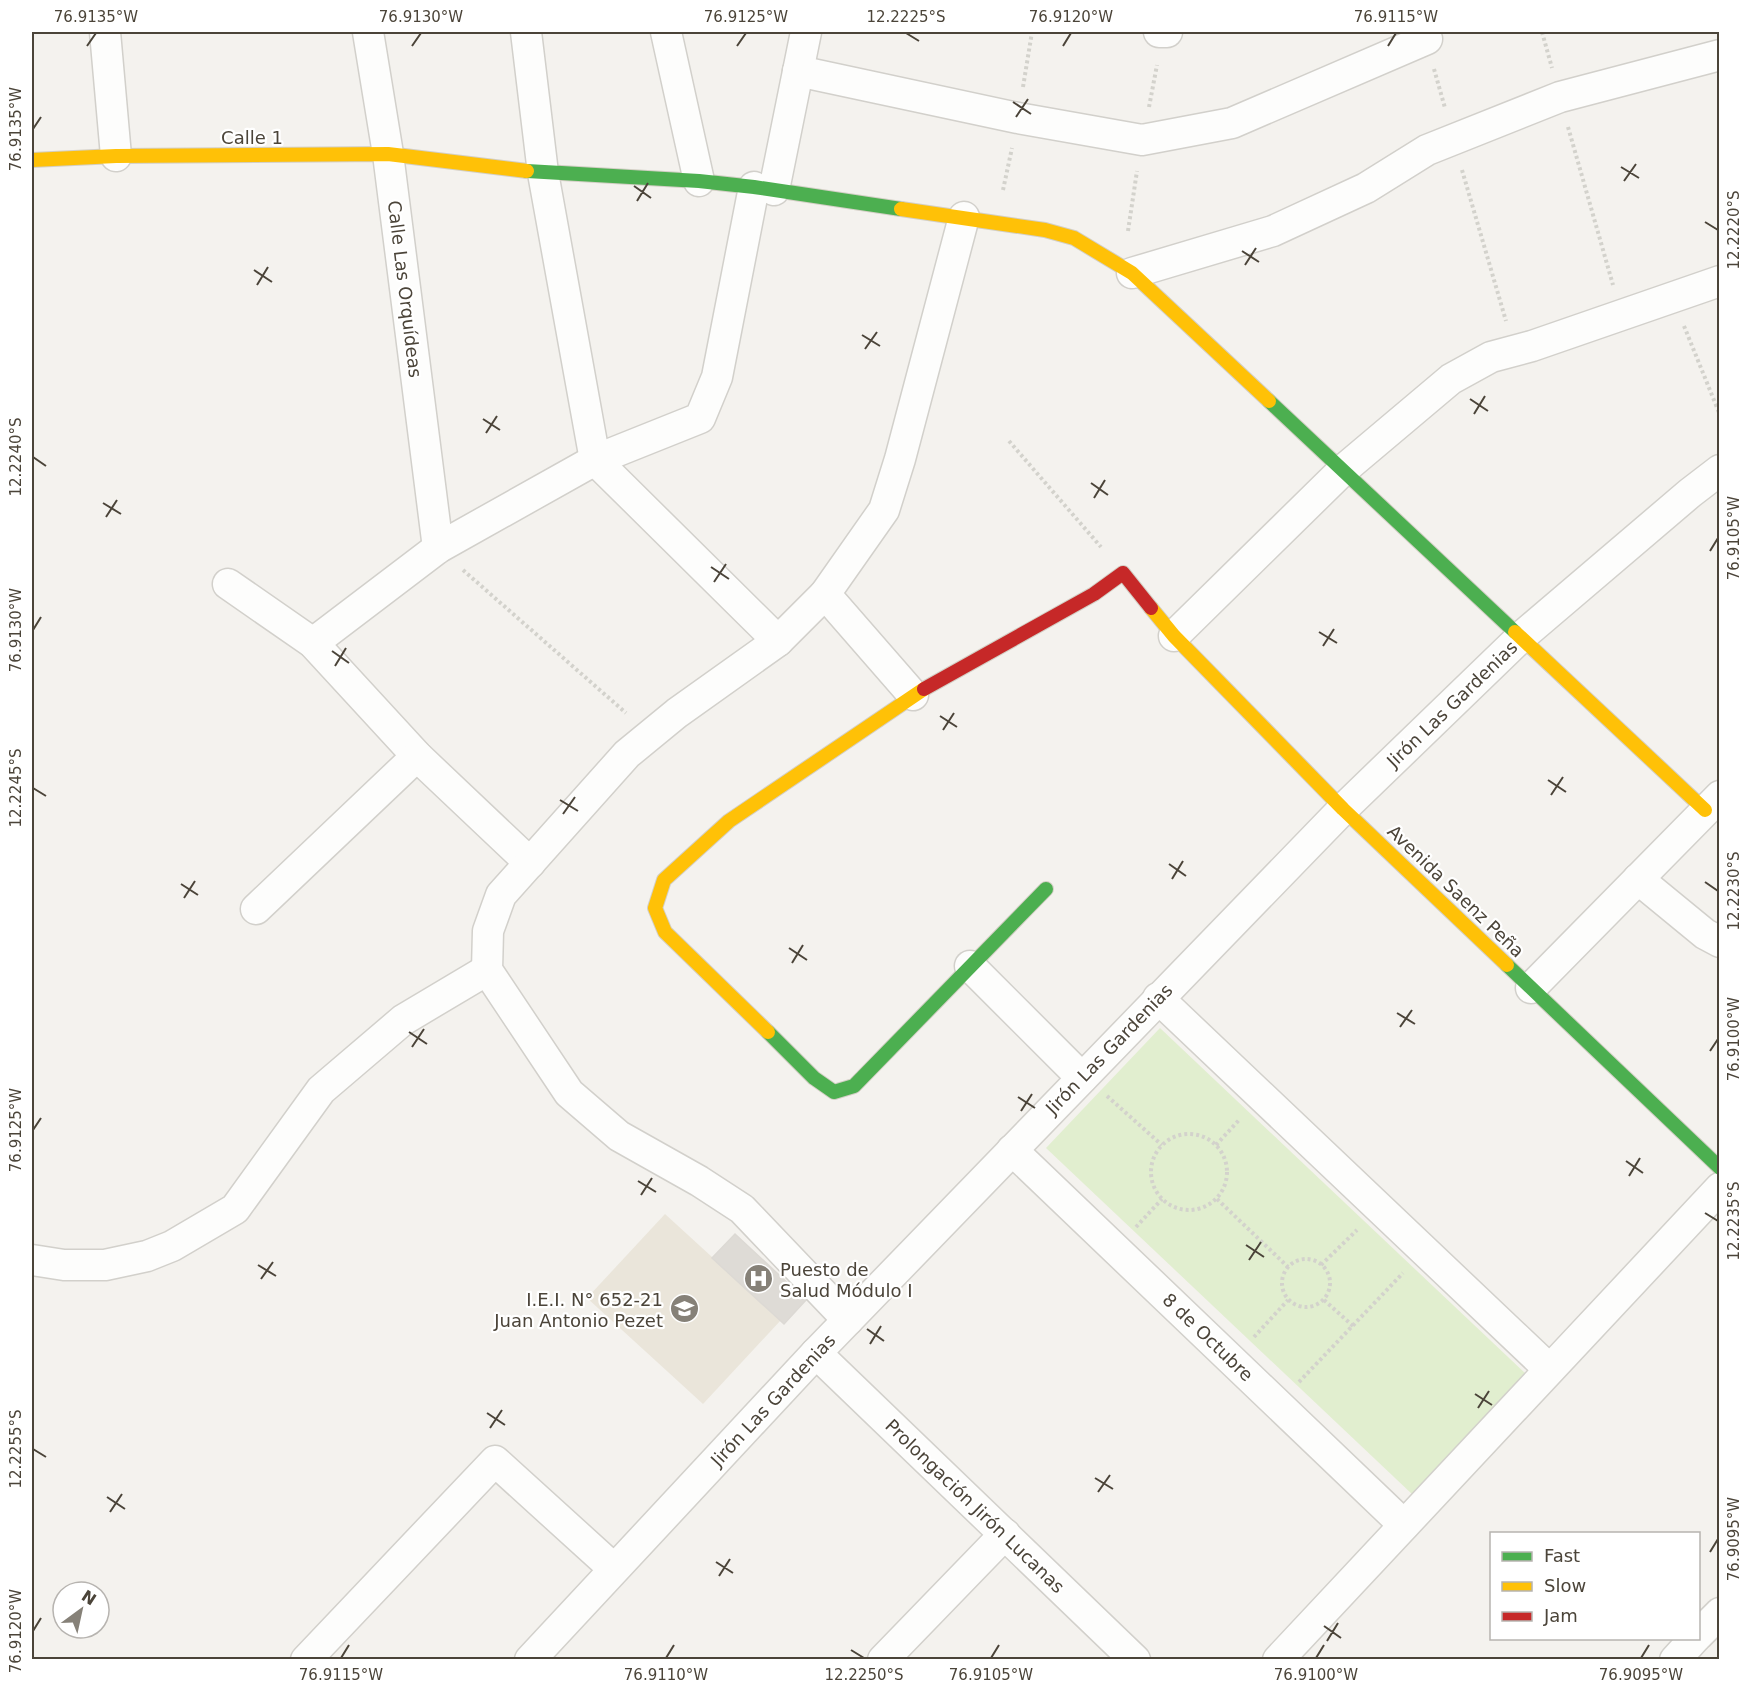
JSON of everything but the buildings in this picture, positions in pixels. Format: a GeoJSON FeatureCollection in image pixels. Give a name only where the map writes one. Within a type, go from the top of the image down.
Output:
{"type":"FeatureCollection","features":[{"type":"Feature","properties":{"kind":"street"},"geometry":{"type":"LineString","coordinates":[[105,32],[116,156]]}},
{"type":"Feature","properties":{"kind":"street","name":"Calle Las Orquídeas"},"geometry":{"type":"LineString","coordinates":[[368,32],[388,154],[438,548]]}},
{"type":"Feature","properties":{"kind":"street"},"geometry":{"type":"LineString","coordinates":[[526,32],[543,173],[595,460],[778,641]]}},
{"type":"Feature","properties":{"kind":"street"},"geometry":{"type":"LineString","coordinates":[[666,32],[699,181]]}},
{"type":"Feature","properties":{"kind":"street"},"geometry":{"type":"LineString","coordinates":[[313,643],[438,548],[595,460],[700,418],[717,377],[764,189],[798,71],[806,32]]}},
{"type":"Feature","properties":{"kind":"street"},"geometry":{"type":"LineString","coordinates":[[1159,32],[1167,32]]}},
{"type":"Feature","properties":{"kind":"street"},"geometry":{"type":"LineString","coordinates":[[798,71],[1018,118],[1142,140],[1232,123],[1427,39]]}},
{"type":"Feature","properties":{"kind":"street"},"geometry":{"type":"LineString","coordinates":[[1132,273],[1273,231],[1366,188],[1427,150],[1560,97],[1719,55]]}},
{"type":"Feature","properties":{"kind":"street","name":"Calle 1"},"geometry":{"type":"LineString","coordinates":[[32,160],[116,156],[388,154],[543,173],[699,181],[964,217],[1045,230],[1074,238],[1132,273],[1521,637],[1712,803]]}},
{"type":"Feature","properties":{"kind":"street"},"geometry":{"type":"LineString","coordinates":[[848,1320],[742,1209],[699,1181],[619,1136],[569,1094],[487,970],[488,931],[501,895],[627,754],[778,641],[825,594],[884,510],[964,217]]}},
{"type":"Feature","properties":{"kind":"street"},"geometry":{"type":"LineString","coordinates":[[1174,636],[1343,470],[1451,379],[1491,357],[1515,351],[1719,281]]}},
{"type":"Feature","properties":{"kind":"street","name":"Jirón Las Gardenias"},"geometry":{"type":"LineString","coordinates":[[530,1659],[816,1353],[1343,809],[1521,637],[1719,470]]}},
{"type":"Feature","properties":{"kind":"street"},"geometry":{"type":"LineString","coordinates":[[1046,889],[854,1086],[834,1092],[814,1078],[665,932],[655,908],[664,880],[729,821],[914,695],[1094,594],[1123,573]]}},
{"type":"Feature","properties":{"kind":"street","name":"Avenida Saenz Peña"},"geometry":{"type":"LineString","coordinates":[[1123,573],[1174,636],[1343,809],[1719,1168]]}},
{"type":"Feature","properties":{"kind":"street"},"geometry":{"type":"LineString","coordinates":[[228,584],[313,643],[417,756],[530,863]]}},
{"type":"Feature","properties":{"kind":"street"},"geometry":{"type":"LineString","coordinates":[[825,594],[914,695]]}},
{"type":"Feature","properties":{"kind":"street"},"geometry":{"type":"LineString","coordinates":[[256,909],[417,756]]}},
{"type":"Feature","properties":{"kind":"street"},"geometry":{"type":"LineString","coordinates":[[1531,988],[1712,803]]}},
{"type":"Feature","properties":{"kind":"street"},"geometry":{"type":"LineString","coordinates":[[1638,879],[1705,934],[1719,942]]}},
{"type":"Feature","properties":{"kind":"street"},"geometry":{"type":"LineString","coordinates":[[970,966],[1082,1077]]}},
{"type":"Feature","properties":{"kind":"street"},"geometry":{"type":"LineString","coordinates":[[32,1260],[64,1265],[105,1265],[147,1256],[172,1246],[235,1209],[321,1090],[403,1020],[487,970]]}},
{"type":"Feature","properties":{"kind":"street"},"geometry":{"type":"LineString","coordinates":[[1158,998],[1549,1369]]}},
{"type":"Feature","properties":{"kind":"street","name":"8 de Octubre"},"geometry":{"type":"LineString","coordinates":[[1011,1150],[1404,1525]]}},
{"type":"Feature","properties":{"kind":"street"},"geometry":{"type":"LineString","coordinates":[[1278,1659],[1719,1188]]}},
{"type":"Feature","properties":{"kind":"street","name":"Prolongación Jirón Lucanas"},"geometry":{"type":"LineString","coordinates":[[816,1353],[1135,1659]]}},
{"type":"Feature","properties":{"kind":"street"},"geometry":{"type":"LineString","coordinates":[[306,1659],[495,1461],[614,1569]]}},
{"type":"Feature","properties":{"kind":"street"},"geometry":{"type":"LineString","coordinates":[[883,1659],[1005,1534]]}},
{"type":"Feature","properties":{"kind":"street"},"geometry":{"type":"LineString","coordinates":[[1700,1633],[1719,1613]]}},
{"type":"Feature","properties":{"kind":"street"},"geometry":{"type":"LineString","coordinates":[[1674,1659],[1693,1640]]}},
{"type":"Feature","properties":{"kind":"path"},"geometry":{"type":"LineString","coordinates":[[1542,32],[1621,314]]}},
{"type":"Feature","properties":{"kind":"path"},"geometry":{"type":"LineString","coordinates":[[1427,39],[1453,140],[1515,351]]}},
{"type":"Feature","properties":{"kind":"path"},"geometry":{"type":"LineString","coordinates":[[1672,297],[1719,415]]}},
{"type":"Feature","properties":{"kind":"path"},"geometry":{"type":"LineString","coordinates":[[1009,441],[1123,573]]}},
{"type":"Feature","properties":{"kind":"path"},"geometry":{"type":"LineString","coordinates":[[438,548],[650,735]]}},
{"type":"Feature","properties":{"kind":"path"},"geometry":{"type":"LineString","coordinates":[[1098,1102],[1105,1094],[1162,1145]]}},
{"type":"Feature","properties":{"kind":"path"},"geometry":{"type":"LineString","coordinates":[[1216,1145],[1245,1115]]}},
{"type":"Feature","properties":{"kind":"path"},"geometry":{"type":"LineString","coordinates":[[1192,1134],[1205,1137],[1216,1145],[1223,1154],[1228,1178],[1217,1199],[1196,1210],[1184,1210],[1162,1199],[1155,1189],[1151,1176],[1152,1163],[1162,1145],[1179,1135],[1192,1134]]}},
{"type":"Feature","properties":{"kind":"path"},"geometry":{"type":"LineString","coordinates":[[1136,1228],[1162,1199]]}},
{"type":"Feature","properties":{"kind":"path"},"geometry":{"type":"LineString","coordinates":[[1217,1199],[1288,1267]]}},
{"type":"Feature","properties":{"kind":"path"},"geometry":{"type":"LineString","coordinates":[[1127,1220],[1144,1236]]}},
{"type":"Feature","properties":{"kind":"path"},"geometry":{"type":"LineString","coordinates":[[1321,1265],[1362,1225]]}},
{"type":"Feature","properties":{"kind":"path"},"geometry":{"type":"LineString","coordinates":[[1306,1259],[1314,1260],[1321,1265],[1330,1278],[1330,1286],[1324,1300],[1311,1308],[1295,1305],[1288,1300],[1282,1286],[1282,1278],[1288,1267],[1298,1260],[1306,1259]]}},
{"type":"Feature","properties":{"kind":"path"},"geometry":{"type":"LineString","coordinates":[[1292,1374],[1299,1382],[1407,1268]]}},
{"type":"Feature","properties":{"kind":"path"},"geometry":{"type":"LineString","coordinates":[[1260,1345],[1252,1338],[1288,1300]]}},
{"type":"Feature","properties":{"kind":"path"},"geometry":{"type":"LineString","coordinates":[[1324,1300],[1353,1326]]}},
{"type":"Feature","properties":{"kind":"shaded area","name":"I.E.I. N° 652-21 Juan Antonio Pezet"},"geometry":{"type":"Polygon","coordinates":[[[665,1214],[781,1320],[703,1404],[587,1298],[665,1214]]]}},
{"type":"Feature","properties":{"kind":"green space"},"geometry":{"type":"Polygon","coordinates":[[[1160,1028],[1527,1375],[1413,1495],[1046,1148],[1160,1028]]]}},
{"type":"Feature","properties":{"kind":"traffic: fast"},"geometry":{"type":"LineString","coordinates":[[527,171],[699,181],[901,209]]}},
{"type":"Feature","properties":{"kind":"traffic: fast"},"geometry":{"type":"LineString","coordinates":[[1269,401],[1515,632]]}},
{"type":"Feature","properties":{"kind":"traffic: fast"},"geometry":{"type":"LineString","coordinates":[[768,1032],[814,1078],[834,1092],[854,1086],[1046,889]]}},
{"type":"Feature","properties":{"kind":"traffic: fast"},"geometry":{"type":"LineString","coordinates":[[1507,965],[1720,1168]]}},
{"type":"Feature","properties":{"kind":"traffic: slow"},"geometry":{"type":"LineString","coordinates":[[32,160],[116,156],[388,154],[527,171]]}},
{"type":"Feature","properties":{"kind":"traffic: slow"},"geometry":{"type":"LineString","coordinates":[[901,209],[1045,230],[1074,238],[1132,273],[1269,401]]}},
{"type":"Feature","properties":{"kind":"traffic: slow"},"geometry":{"type":"LineString","coordinates":[[1151,608],[1174,636],[1343,809],[1507,965]]}},
{"type":"Feature","properties":{"kind":"traffic: slow"},"geometry":{"type":"LineString","coordinates":[[1515,632],[1705,810]]}},
{"type":"Feature","properties":{"kind":"traffic: slow"},"geometry":{"type":"LineString","coordinates":[[768,1032],[665,932],[655,908],[664,880],[729,821],[924,689]]}},
{"type":"Feature","properties":{"kind":"traffic: jam"},"geometry":{"type":"LineString","coordinates":[[924,689],[1094,594],[1123,573],[1151,608]]}},
{"type":"Feature","properties":{"kind":"place","name":"Puesto de Salud Módulo I"},"geometry":{"type":"Point","coordinates":[759,1279]}},
{"type":"Feature","properties":{"kind":"place","name":"I.E.I. N° 652-21 Juan Antonio Pezet"},"geometry":{"type":"Point","coordinates":[684,1309]}}]}
